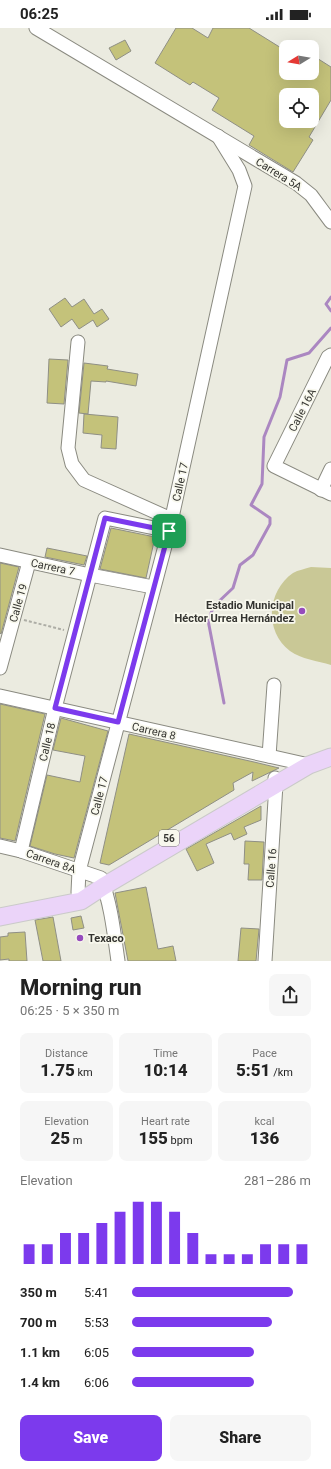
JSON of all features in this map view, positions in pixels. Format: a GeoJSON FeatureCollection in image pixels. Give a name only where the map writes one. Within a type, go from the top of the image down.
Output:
{"type":"FeatureCollection","features":[{"type":"Feature","properties":{"kind":"main road","name":"56"},"geometry":{"type":"LineString","coordinates":[[0,917],[80,897],[102,882],[303,764],[320,752],[331,749]]}},
{"type":"Feature","properties":{"kind":"main road","name":"56"},"geometry":{"type":"LineString","coordinates":[[303,764],[331,757]]}},
{"type":"Feature","properties":{"kind":"main road","name":"56"},"geometry":{"type":"LineString","coordinates":[[0,908],[80,897]]}},
{"type":"Feature","properties":{"kind":"street","name":"Carrera 5A"},"geometry":{"type":"LineString","coordinates":[[36,28],[296,183],[311,195],[331,222]]}},
{"type":"Feature","properties":{"kind":"street","name":"Calle 17"},"geometry":{"type":"LineString","coordinates":[[80,897],[79,871],[170,525],[245,186],[239,170],[218,136]]}},
{"type":"Feature","properties":{"kind":"street"},"geometry":{"type":"LineString","coordinates":[[78,342],[68,448],[72,464],[84,480],[170,525]]}},
{"type":"Feature","properties":{"kind":"street","name":"Calle 16A"},"geometry":{"type":"LineString","coordinates":[[326,492],[274,466],[328,357],[331,355]]}},
{"type":"Feature","properties":{"kind":"street"},"geometry":{"type":"LineString","coordinates":[[326,492],[331,469]]}},
{"type":"Feature","properties":{"kind":"street","name":"Calle 18"},"geometry":{"type":"LineString","coordinates":[[21,851],[55,708],[105,518],[170,525]]}},
{"type":"Feature","properties":{"kind":"street","name":"Carrera 7"},"geometry":{"type":"LineString","coordinates":[[0,555],[90,575],[154,587]]}},
{"type":"Feature","properties":{"kind":"street","name":"Calle 19"},"geometry":{"type":"LineString","coordinates":[[1,663],[29,562]]}},
{"type":"Feature","properties":{"kind":"street"},"geometry":{"type":"LineString","coordinates":[[268,756],[274,685]]}},
{"type":"Feature","properties":{"kind":"street","name":"Carrera 8"},"geometry":{"type":"LineString","coordinates":[[0,696],[303,764]]}},
{"type":"Feature","properties":{"kind":"street","name":"Calle 16"},"geometry":{"type":"LineString","coordinates":[[265,961],[276,780]]}},
{"type":"Feature","properties":{"kind":"street","name":"Carrera 8A"},"geometry":{"type":"LineString","coordinates":[[0,846],[21,851],[79,871],[102,882]]}},
{"type":"Feature","properties":{"kind":"street"},"geometry":{"type":"LineString","coordinates":[[102,882],[110,914],[118,961]]}},
{"type":"Feature","properties":{"kind":"path"},"geometry":{"type":"LineString","coordinates":[[14,617],[75,633]]}},
{"type":"Feature","properties":{"kind":"shaded area","name":"Estadio Municipal Héctor Urrea Hernández"},"geometry":{"type":"Polygon","coordinates":[[[311,567],[331,568],[331,665],[294,654],[282,643],[276,633],[273,622],[272,611],[274,600],[284,581],[293,573],[311,567]]]}},
{"type":"Feature","properties":{"kind":"building"},"geometry":{"type":"Polygon","coordinates":[[[176,28],[192,28],[208,38],[213,28],[249,28],[279,47],[279,80],[319,80],[319,59],[331,67],[331,100],[319,120],[319,88],[279,88],[279,128],[314,128],[309,137],[313,140],[293,172],[249,145],[254,136],[212,110],[219,98],[193,82],[190,85],[155,63],[176,28]]]}},
{"type":"Feature","properties":{"kind":"building"},"geometry":{"type":"Polygon","coordinates":[[[125,40],[131,51],[116,60],[109,48],[125,40]]]}},
{"type":"Feature","properties":{"kind":"building"},"geometry":{"type":"Polygon","coordinates":[[[65,298],[72,307],[84,299],[94,314],[102,309],[109,319],[97,327],[93,320],[79,329],[72,319],[61,327],[49,309],[65,298]]]}},
{"type":"Feature","properties":{"kind":"building"},"geometry":{"type":"Polygon","coordinates":[[[49,359],[68,360],[64,404],[47,403],[49,359]]]}},
{"type":"Feature","properties":{"kind":"building"},"geometry":{"type":"Polygon","coordinates":[[[84,363],[108,366],[107,369],[138,374],[136,386],[106,381],[91,381],[88,414],[79,413],[84,363]]]}},
{"type":"Feature","properties":{"kind":"building"},"geometry":{"type":"Polygon","coordinates":[[[84,414],[118,417],[116,449],[101,448],[102,435],[83,433],[84,414]]]}},
{"type":"Feature","properties":{"kind":"building"},"geometry":{"type":"Polygon","coordinates":[[[111,528],[155,537],[146,578],[100,569],[111,528]]]}},
{"type":"Feature","properties":{"kind":"building"},"geometry":{"type":"Polygon","coordinates":[[[47,548],[87,556],[84,565],[45,557],[47,548]]]}},
{"type":"Feature","properties":{"kind":"building"},"geometry":{"type":"Polygon","coordinates":[[[0,563],[19,567],[1,634],[0,633],[0,563]]]}},
{"type":"Feature","properties":{"kind":"building"},"geometry":{"type":"Polygon","coordinates":[[[0,704],[45,714],[15,841],[0,838],[0,704]]]}},
{"type":"Feature","properties":{"kind":"building"},"geometry":{"type":"Polygon","coordinates":[[[61,718],[108,731],[74,858],[30,846],[47,775],[80,782],[85,756],[53,750],[61,718]]]}},
{"type":"Feature","properties":{"kind":"building"},"geometry":{"type":"Polygon","coordinates":[[[129,734],[279,768],[252,781],[253,772],[233,783],[234,790],[109,865],[100,863],[129,734]]]}},
{"type":"Feature","properties":{"kind":"building"},"geometry":{"type":"Polygon","coordinates":[[[261,806],[261,820],[244,827],[247,834],[234,840],[231,833],[206,844],[214,863],[197,871],[186,849],[261,806]]]}},
{"type":"Feature","properties":{"kind":"building"},"geometry":{"type":"Polygon","coordinates":[[[245,841],[264,842],[262,880],[248,880],[249,864],[244,864],[245,841]]]}},
{"type":"Feature","properties":{"kind":"building"},"geometry":{"type":"Polygon","coordinates":[[[146,887],[158,949],[173,946],[176,961],[128,961],[115,893],[146,887]]]}},
{"type":"Feature","properties":{"kind":"building"},"geometry":{"type":"Polygon","coordinates":[[[81,916],[84,928],[73,930],[71,918],[81,916]]]}},
{"type":"Feature","properties":{"kind":"building"},"geometry":{"type":"Polygon","coordinates":[[[53,917],[61,961],[43,961],[35,920],[53,917]]]}},
{"type":"Feature","properties":{"kind":"building"},"geometry":{"type":"Polygon","coordinates":[[[241,928],[259,929],[256,961],[238,961],[241,928]]]}},
{"type":"Feature","properties":{"kind":"building"},"geometry":{"type":"Polygon","coordinates":[[[25,932],[27,961],[9,961],[9,959],[0,960],[0,937],[8,936],[8,933],[25,932]]]}},
{"type":"Feature","properties":{"kind":"waterway"},"geometry":{"type":"LineString","coordinates":[[331,297],[326,304],[331,311]]}},
{"type":"Feature","properties":{"kind":"waterway"},"geometry":{"type":"LineString","coordinates":[[224,703],[208,620],[214,606],[233,588],[240,565],[253,555],[270,524],[270,518],[251,505],[262,484],[264,437],[280,397],[287,360],[309,353],[331,328]]}},
{"type":"Feature","properties":{"kind":"place","name":"Estadio Municipal Héctor Urrea Hernández"},"geometry":{"type":"Point","coordinates":[302,611]}},
{"type":"Feature","properties":{"kind":"place","name":"Texaco"},"geometry":{"type":"Point","coordinates":[80,938]}},
{"type":"Feature","properties":{"kind":"route"},"geometry":{"type":"LineString","coordinates":[[105,518],[169,531],[118,722],[55,708],[105,518]]}}]}
